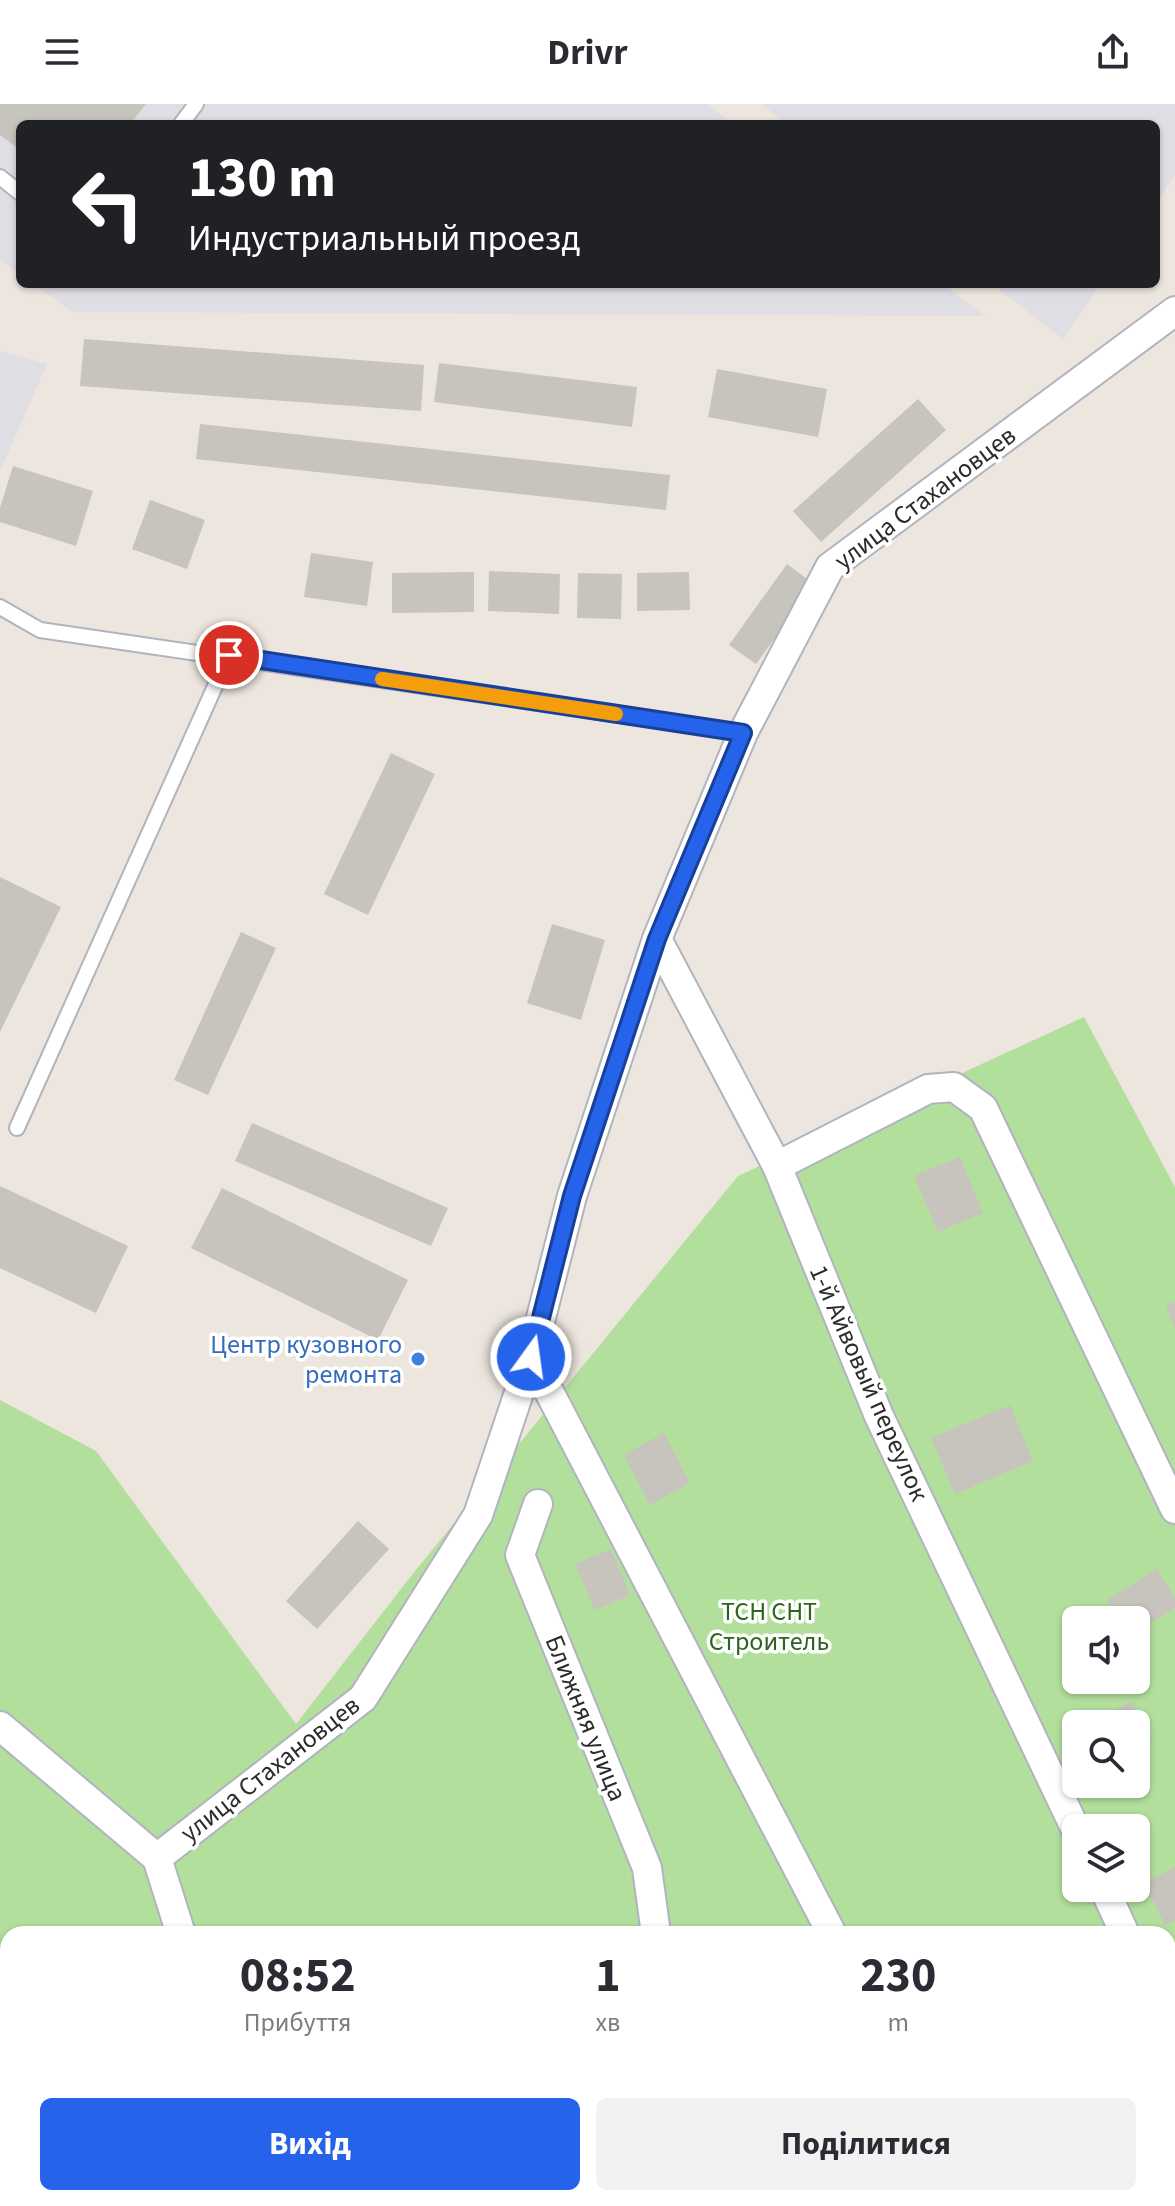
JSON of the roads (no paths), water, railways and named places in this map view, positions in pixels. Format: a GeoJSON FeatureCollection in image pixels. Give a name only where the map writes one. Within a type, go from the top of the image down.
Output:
{"type":"FeatureCollection","features":[{"type":"Feature","properties":{"kind":"street","name":"улица Стахановцев"},"geometry":{"type":"LineString","coordinates":[[157,1858],[363,1698],[478,1515],[531,1357],[572,1196],[657,939],[743,733],[830,567],[1175,311]]}},
{"type":"Feature","properties":{"kind":"street","name":"1-й Айвовый переулок"},"geometry":{"type":"LineString","coordinates":[[657,939],[777,1166],[879,1416],[1068,1814]]}},
{"type":"Feature","properties":{"kind":"street"},"geometry":{"type":"LineString","coordinates":[[777,1166],[928,1089],[954,1087],[983,1108],[1175,1509]]}},
{"type":"Feature","properties":{"kind":"street"},"geometry":{"type":"LineString","coordinates":[[531,1357],[828,1926]]}},
{"type":"Feature","properties":{"kind":"street","name":"Ближняя улица"},"geometry":{"type":"LineString","coordinates":[[538,1504],[520,1555],[647,1868],[655,1926]]}},
{"type":"Feature","properties":{"kind":"street"},"geometry":{"type":"LineString","coordinates":[[0,1726],[157,1858],[178,1926]]}},
{"type":"Feature","properties":{"kind":"street"},"geometry":{"type":"LineString","coordinates":[[1110,1902],[1121,1926]]}},
{"type":"Feature","properties":{"kind":"lane"},"geometry":{"type":"LineString","coordinates":[[0,177],[16,190]]}},
{"type":"Feature","properties":{"kind":"lane"},"geometry":{"type":"LineString","coordinates":[[0,607],[40,630],[229,655],[743,733]]}},
{"type":"Feature","properties":{"kind":"lane"},"geometry":{"type":"LineString","coordinates":[[17,1128],[229,655]]}},
{"type":"Feature","properties":{"kind":"place","name":"Центр кузовного ремонта"},"geometry":{"type":"Point","coordinates":[418,1359]}},
{"type":"Feature","properties":{"kind":"park label","name":"ТСН СНТ Строитель"},"geometry":{"type":"Point","coordinates":[769,1626]}}]}
